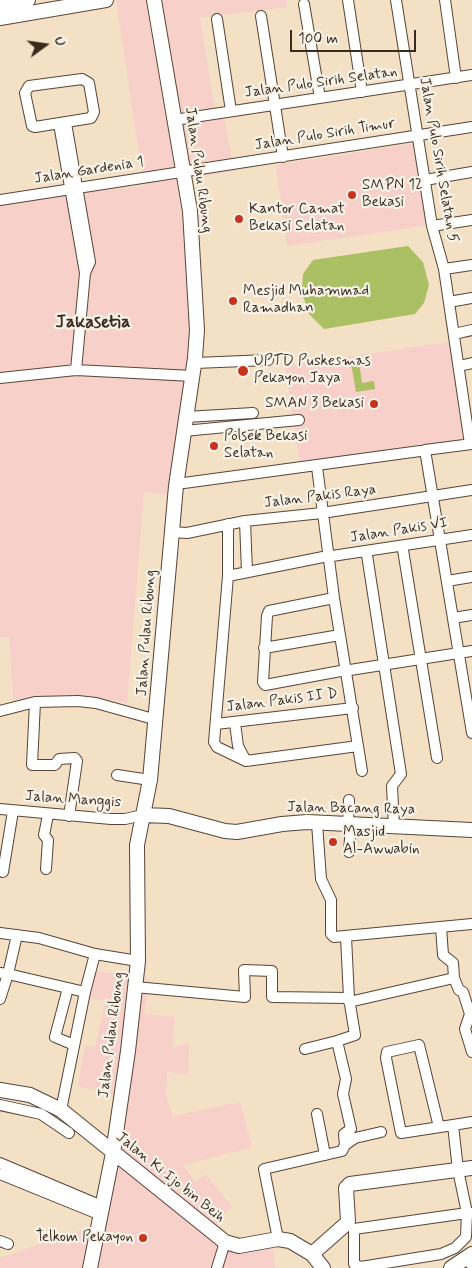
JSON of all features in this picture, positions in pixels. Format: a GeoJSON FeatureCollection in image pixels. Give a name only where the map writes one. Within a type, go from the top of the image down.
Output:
{"type":"FeatureCollection","features":[{"type":"Feature","properties":{"kind":"main road"},"geometry":{"type":"LineString","coordinates":[[0,4],[28,0]]}},
{"type":"Feature","properties":{"kind":"main road"},"geometry":{"type":"LineString","coordinates":[[0,18],[106,0]]}},
{"type":"Feature","properties":{"kind":"main road","name":"Jalan Pulau Ribung"},"geometry":{"type":"LineString","coordinates":[[90,1268],[113,1153],[128,1051],[138,961],[136,867],[150,780],[157,720],[172,532],[185,424],[194,369],[197,330],[191,218],[154,0]]}},
{"type":"Feature","properties":{"kind":"main road","name":"Jalan Bacang Raya"},"geometry":{"type":"LineString","coordinates":[[143,815],[170,816],[225,831],[237,832],[282,824],[317,823],[394,827],[453,827],[472,830]]}},
{"type":"Feature","properties":{"kind":"main road","name":"Jalan Ki Ijo bin Beih"},"geometry":{"type":"LineString","coordinates":[[0,1090],[30,1096],[60,1110],[225,1242],[239,1246],[278,1239],[300,1245],[312,1254],[323,1268]]}},
{"type":"Feature","properties":{"kind":"main road"},"geometry":{"type":"LineString","coordinates":[[312,1254],[348,1221],[346,1188],[350,1184],[472,1168]]}},
{"type":"Feature","properties":{"kind":"main road"},"geometry":{"type":"LineString","coordinates":[[451,1268],[470,1259]]}},
{"type":"Feature","properties":{"kind":"street"},"geometry":{"type":"LineString","coordinates":[[348,0],[362,92]]}},
{"type":"Feature","properties":{"kind":"street","name":"Jalan Pulo Sirih Selatan 5"},"geometry":{"type":"LineString","coordinates":[[396,0],[432,226],[444,269],[459,366],[468,406],[471,444]]}},
{"type":"Feature","properties":{"kind":"street"},"geometry":{"type":"LineString","coordinates":[[445,0],[456,78]]}},
{"type":"Feature","properties":{"kind":"street"},"geometry":{"type":"LineString","coordinates":[[304,4],[320,98]]}},
{"type":"Feature","properties":{"kind":"street"},"geometry":{"type":"LineString","coordinates":[[261,16],[283,157]]}},
{"type":"Feature","properties":{"kind":"street"},"geometry":{"type":"LineString","coordinates":[[217,19],[230,111]]}},
{"type":"Feature","properties":{"kind":"street","name":"Jalan Pulo Sirih Selatan"},"geometry":{"type":"LineString","coordinates":[[174,120],[472,75]]}},
{"type":"Feature","properties":{"kind":"street"},"geometry":{"type":"LineString","coordinates":[[82,78],[88,84],[94,112],[90,118],[63,123],[32,126],[25,93],[29,86],[82,78]]}},
{"type":"Feature","properties":{"kind":"street"},"geometry":{"type":"LineString","coordinates":[[63,123],[85,273],[76,370]]}},
{"type":"Feature","properties":{"kind":"street","name":"Jalan Pulo Sirih Timur"},"geometry":{"type":"LineString","coordinates":[[183,172],[472,127]]}},
{"type":"Feature","properties":{"kind":"street","name":"Jalan Gardenia 1"},"geometry":{"type":"LineString","coordinates":[[0,200],[183,172]]}},
{"type":"Feature","properties":{"kind":"street"},"geometry":{"type":"LineString","coordinates":[[424,180],[472,172]]}},
{"type":"Feature","properties":{"kind":"street"},"geometry":{"type":"LineString","coordinates":[[432,226],[472,220]]}},
{"type":"Feature","properties":{"kind":"street"},"geometry":{"type":"LineString","coordinates":[[444,269],[472,264]]}},
{"type":"Feature","properties":{"kind":"street"},"geometry":{"type":"LineString","coordinates":[[449,302],[472,298]]}},
{"type":"Feature","properties":{"kind":"street"},"geometry":{"type":"LineString","coordinates":[[454,334],[472,330]]}},
{"type":"Feature","properties":{"kind":"street"},"geometry":{"type":"LineString","coordinates":[[0,378],[76,370],[194,369],[268,360]]}},
{"type":"Feature","properties":{"kind":"street"},"geometry":{"type":"LineString","coordinates":[[459,366],[472,363]]}},
{"type":"Feature","properties":{"kind":"street"},"geometry":{"type":"LineString","coordinates":[[185,424],[253,413]]}},
{"type":"Feature","properties":{"kind":"street"},"geometry":{"type":"LineString","coordinates":[[185,424],[299,420]]}},
{"type":"Feature","properties":{"kind":"street"},"geometry":{"type":"LineString","coordinates":[[471,444],[425,450],[439,539],[468,689],[472,729]]}},
{"type":"Feature","properties":{"kind":"street"},"geometry":{"type":"LineString","coordinates":[[184,484],[317,467],[420,451]]}},
{"type":"Feature","properties":{"kind":"street"},"geometry":{"type":"LineString","coordinates":[[317,467],[334,598],[348,670],[362,771]]}},
{"type":"Feature","properties":{"kind":"street","name":"Jalan Pakis Raya"},"geometry":{"type":"LineString","coordinates":[[172,532],[187,532],[245,521],[322,513],[472,490]]}},
{"type":"Feature","properties":{"kind":"street"},"geometry":{"type":"LineString","coordinates":[[245,521],[247,572]]}},
{"type":"Feature","properties":{"kind":"street"},"geometry":{"type":"LineString","coordinates":[[228,524],[228,576],[214,742],[217,747],[246,761],[358,746]]}},
{"type":"Feature","properties":{"kind":"street","name":"Jalan Pakis VI"},"geometry":{"type":"LineString","coordinates":[[228,576],[330,556],[472,534]]}},
{"type":"Feature","properties":{"kind":"street"},"geometry":{"type":"LineString","coordinates":[[403,550],[437,758]]}},
{"type":"Feature","properties":{"kind":"street"},"geometry":{"type":"LineString","coordinates":[[366,555],[385,666],[400,774],[392,786],[394,827]]}},
{"type":"Feature","properties":{"kind":"street"},"geometry":{"type":"LineString","coordinates":[[447,581],[472,577]]}},
{"type":"Feature","properties":{"kind":"street"},"geometry":{"type":"LineString","coordinates":[[334,598],[269,611],[262,681],[265,684],[472,651]]}},
{"type":"Feature","properties":{"kind":"street"},"geometry":{"type":"LineString","coordinates":[[454,618],[472,615]]}},
{"type":"Feature","properties":{"kind":"street"},"geometry":{"type":"LineString","coordinates":[[264,648],[340,635]]}},
{"type":"Feature","properties":{"kind":"street"},"geometry":{"type":"LineString","coordinates":[[0,711],[35,702],[78,701],[96,703],[157,720]]}},
{"type":"Feature","properties":{"kind":"street"},"geometry":{"type":"LineString","coordinates":[[35,702],[31,764],[34,766],[55,765],[59,758],[75,758],[78,761],[69,816]]}},
{"type":"Feature","properties":{"kind":"street","name":"Jalan Pakis II D"},"geometry":{"type":"LineString","coordinates":[[216,724],[235,724],[352,708]]}},
{"type":"Feature","properties":{"kind":"street"},"geometry":{"type":"LineString","coordinates":[[235,724],[238,746],[246,761]]}},
{"type":"Feature","properties":{"kind":"street"},"geometry":{"type":"LineString","coordinates":[[117,775],[150,780]]}},
{"type":"Feature","properties":{"kind":"street"},"geometry":{"type":"LineString","coordinates":[[349,800],[349,852]]}},
{"type":"Feature","properties":{"kind":"street","name":"Jalan Manggis"},"geometry":{"type":"LineString","coordinates":[[0,809],[48,815],[125,819],[143,815]]}},
{"type":"Feature","properties":{"kind":"street"},"geometry":{"type":"LineString","coordinates":[[3,872],[13,811]]}},
{"type":"Feature","properties":{"kind":"street"},"geometry":{"type":"LineString","coordinates":[[46,869],[48,840],[44,835],[48,815]]}},
{"type":"Feature","properties":{"kind":"street"},"geometry":{"type":"LineString","coordinates":[[317,823],[321,878],[331,900],[332,934],[335,938],[472,924]]}},
{"type":"Feature","properties":{"kind":"street"},"geometry":{"type":"LineString","coordinates":[[441,927],[442,952],[453,963],[454,978],[458,990],[467,991],[470,1014],[465,1029],[472,1052]]}},
{"type":"Feature","properties":{"kind":"street"},"geometry":{"type":"LineString","coordinates":[[0,933],[39,938],[95,954],[138,961]]}},
{"type":"Feature","properties":{"kind":"street"},"geometry":{"type":"LineString","coordinates":[[0,999],[4,973],[17,935]]}},
{"type":"Feature","properties":{"kind":"street"},"geometry":{"type":"LineString","coordinates":[[305,1049],[354,1036],[349,1000],[346,937]]}},
{"type":"Feature","properties":{"kind":"street"},"geometry":{"type":"LineString","coordinates":[[60,1110],[95,954]]}},
{"type":"Feature","properties":{"kind":"street"},"geometry":{"type":"LineString","coordinates":[[135,987],[245,997],[244,970],[272,971],[272,997],[349,1000],[454,978]]}},
{"type":"Feature","properties":{"kind":"street"},"geometry":{"type":"LineString","coordinates":[[4,973],[85,992]]}},
{"type":"Feature","properties":{"kind":"street"},"geometry":{"type":"LineString","coordinates":[[68,988],[55,1037],[74,1045]]}},
{"type":"Feature","properties":{"kind":"street"},"geometry":{"type":"LineString","coordinates":[[337,1041],[346,1079],[344,1098],[351,1128],[344,1134],[345,1145]]}},
{"type":"Feature","properties":{"kind":"street"},"geometry":{"type":"LineString","coordinates":[[438,1127],[419,1045],[389,1051],[386,1058],[401,1132],[453,1125],[472,1122]]}},
{"type":"Feature","properties":{"kind":"street"},"geometry":{"type":"LineString","coordinates":[[0,1104],[41,1114],[69,1133]]}},
{"type":"Feature","properties":{"kind":"street"},"geometry":{"type":"LineString","coordinates":[[317,1114],[325,1156]]}},
{"type":"Feature","properties":{"kind":"street"},"geometry":{"type":"LineString","coordinates":[[453,1125],[458,1170],[469,1213],[468,1233],[455,1248],[441,1254],[393,1263],[360,1267],[355,1265],[354,1229],[469,1213]]}},
{"type":"Feature","properties":{"kind":"street"},"geometry":{"type":"LineString","coordinates":[[278,1239],[264,1170],[342,1151],[345,1145],[356,1138],[380,1132]]}},
{"type":"Feature","properties":{"kind":"street"},"geometry":{"type":"LineString","coordinates":[[0,1163],[102,1211]]}},
{"type":"Feature","properties":{"kind":"street"},"geometry":{"type":"LineString","coordinates":[[0,1174],[102,1211]]}},
{"type":"Feature","properties":{"kind":"street"},"geometry":{"type":"LineString","coordinates":[[217,1268],[225,1242]]}},
{"type":"Feature","properties":{"kind":"shaded area"},"geometry":{"type":"Polygon","coordinates":[[[116,0],[286,0],[287,7],[200,18],[216,116],[224,115],[234,171],[191,178],[199,324],[176,496],[144,492],[127,703],[86,696],[35,699],[14,707],[9,637],[0,637],[0,201],[144,186],[116,0]]]}},
{"type":"Feature","properties":{"kind":"shaded area","name":"SMPN 12 Bekasi"},"geometry":{"type":"Polygon","coordinates":[[[416,143],[429,225],[287,246],[276,165],[416,143]]]}},
{"type":"Feature","properties":{"kind":"shaded area","name":"SMAN 3 Bekasi"},"geometry":{"type":"Polygon","coordinates":[[[449,342],[463,441],[300,464],[285,366],[449,342]]]}},
{"type":"Feature","properties":{"kind":"shaded area"},"geometry":{"type":"Polygon","coordinates":[[[88,970],[150,979],[144,1014],[175,1017],[172,1047],[189,1044],[188,1075],[167,1072],[166,1096],[173,1116],[240,1102],[252,1147],[183,1165],[195,1182],[206,1174],[232,1207],[218,1219],[215,1233],[239,1245],[271,1240],[275,1268],[0,1268],[0,1258],[94,1225],[119,1096],[78,1086],[85,1045],[95,1047],[106,1001],[85,998],[88,970]]]}},
{"type":"Feature","properties":{"kind":"green space"},"geometry":{"type":"Polygon","coordinates":[[[408,246],[423,262],[429,285],[424,303],[415,314],[324,329],[309,314],[302,293],[303,274],[313,260],[408,246]]]}},
{"type":"Feature","properties":{"kind":"green space"},"geometry":{"type":"Polygon","coordinates":[[[359,362],[362,383],[374,381],[375,389],[356,392],[351,363],[359,362]]]}},
{"type":"Feature","properties":{"kind":"place","name":"SMPN 12 Bekasi"},"geometry":{"type":"Point","coordinates":[352,195]}},
{"type":"Feature","properties":{"kind":"place","name":"Kantor Camat Bekasi Selatan"},"geometry":{"type":"Point","coordinates":[239,219]}},
{"type":"Feature","properties":{"kind":"place","name":"Mesjid Muhammad Ramadhan"},"geometry":{"type":"Point","coordinates":[233,301]}},
{"type":"Feature","properties":{"kind":"place","name":"UPTD Puskesmas Pekayon Jaya"},"geometry":{"type":"Point","coordinates":[243,371]}},
{"type":"Feature","properties":{"kind":"place","name":"SMAN 3 Bekasi"},"geometry":{"type":"Point","coordinates":[374,404]}},
{"type":"Feature","properties":{"kind":"place","name":"Polsek Bekasi Selatan"},"geometry":{"type":"Point","coordinates":[214,446]}},
{"type":"Feature","properties":{"kind":"place","name":"Masjid Al-Awwabin"},"geometry":{"type":"Point","coordinates":[333,842]}},
{"type":"Feature","properties":{"kind":"place","name":"Telkom Pekayon"},"geometry":{"type":"Point","coordinates":[143,1238]}},
{"type":"Feature","properties":{"kind":"district","name":"Jakasetia"},"geometry":{"type":"Point","coordinates":[93,323]}}]}
